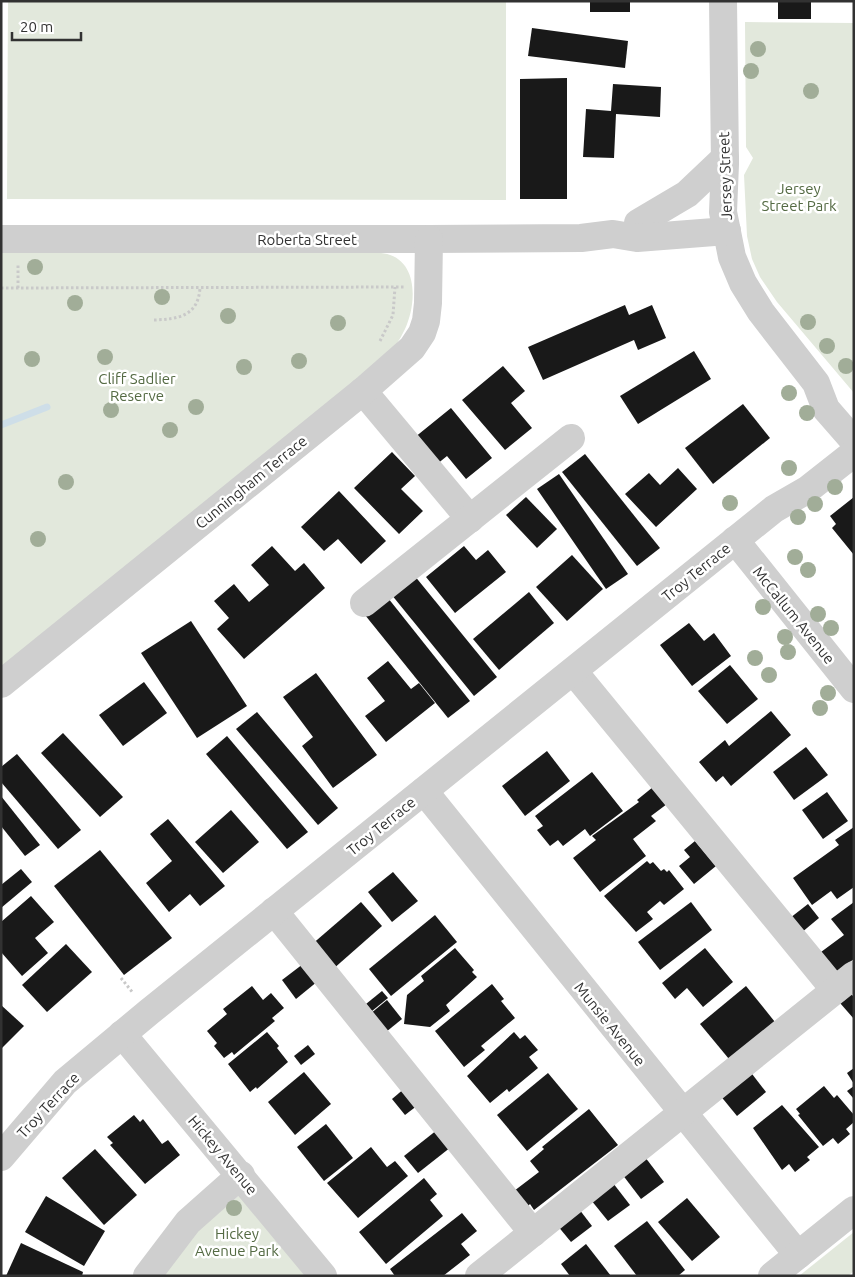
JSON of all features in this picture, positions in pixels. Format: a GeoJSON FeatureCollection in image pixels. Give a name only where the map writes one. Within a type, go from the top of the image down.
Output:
{"type":"FeatureCollection","features":[{"type":"Feature","properties":{"kind":"street","name":"Jersey Street"},"geometry":{"type":"LineString","coordinates":[[723,1],[725,222],[732,257],[743,283],[761,312],[816,384],[840,398],[853,435]]}},
{"type":"Feature","properties":{"kind":"street"},"geometry":{"type":"LineString","coordinates":[[638,223],[687,194],[725,158]]}},
{"type":"Feature","properties":{"kind":"street","name":"Roberta Street"},"geometry":{"type":"LineString","coordinates":[[614,234],[638,223],[725,222]]}},
{"type":"Feature","properties":{"kind":"street","name":"Roberta Street"},"geometry":{"type":"LineString","coordinates":[[1,238],[429,239],[581,238],[614,234],[637,238],[725,222]]}},
{"type":"Feature","properties":{"kind":"street","name":"Cunningham Terrace"},"geometry":{"type":"LineString","coordinates":[[1,684],[363,391],[412,348],[422,332],[426,321],[429,239]]}},
{"type":"Feature","properties":{"kind":"street"},"geometry":{"type":"LineString","coordinates":[[363,391],[470,519]]}},
{"type":"Feature","properties":{"kind":"street","name":"Troy Terrace"},"geometry":{"type":"LineString","coordinates":[[1,1157],[65,1082],[274,911],[574,672],[774,508],[807,490],[853,435]]}},
{"type":"Feature","properties":{"kind":"street"},"geometry":{"type":"LineString","coordinates":[[364,603],[571,438]]}},
{"type":"Feature","properties":{"kind":"street","name":"McCallum Avenue"},"geometry":{"type":"LineString","coordinates":[[735,540],[854,690]]}},
{"type":"Feature","properties":{"kind":"street"},"geometry":{"type":"LineString","coordinates":[[479,1276],[844,982],[574,672]]}},
{"type":"Feature","properties":{"kind":"street","name":"Munsie Avenue"},"geometry":{"type":"LineString","coordinates":[[424,791],[682,1114],[798,1255]]}},
{"type":"Feature","properties":{"kind":"street"},"geometry":{"type":"LineString","coordinates":[[274,911],[533,1233]]}},
{"type":"Feature","properties":{"kind":"street","name":"Hickey Avenue"},"geometry":{"type":"LineString","coordinates":[[122,1034],[323,1276]]}},
{"type":"Feature","properties":{"kind":"street"},"geometry":{"type":"LineString","coordinates":[[147,1276],[188,1222],[241,1175]]}},
{"type":"Feature","properties":{"kind":"street"},"geometry":{"type":"LineString","coordinates":[[772,1276],[854,1210]]}},
{"type":"Feature","properties":{"kind":"path"},"geometry":{"type":"LineString","coordinates":[[18,260],[18,288]]}},
{"type":"Feature","properties":{"kind":"path"},"geometry":{"type":"LineString","coordinates":[[1,288],[413,287]]}},
{"type":"Feature","properties":{"kind":"path"},"geometry":{"type":"LineString","coordinates":[[154,320],[178,319],[186,315],[198,300],[200,288]]}},
{"type":"Feature","properties":{"kind":"path"},"geometry":{"type":"LineString","coordinates":[[121,978],[137,997]]}},
{"type":"Feature","properties":{"kind":"green space"},"geometry":{"type":"Polygon","coordinates":[[[8,1],[506,1],[506,200],[7,199],[8,1]]]}},
{"type":"Feature","properties":{"kind":"green space","name":"Jersey Street Park"},"geometry":{"type":"Polygon","coordinates":[[[745,22],[854,23],[854,393],[777,302],[760,277],[752,259],[747,236],[744,175],[753,158],[746,147],[745,22]]]}},
{"type":"Feature","properties":{"kind":"green space","name":"Cliff Sadlier Reserve"},"geometry":{"type":"Polygon","coordinates":[[[1,251],[381,253],[393,256],[402,263],[412,283],[413,295],[412,307],[405,329],[385,359],[1,669],[1,251]]]}},
{"type":"Feature","properties":{"kind":"green space","name":"Hickey Avenue Park"},"geometry":{"type":"Polygon","coordinates":[[[242,1193],[307,1276],[161,1276],[196,1232],[242,1193]]]}},
{"type":"Feature","properties":{"kind":"green space"},"geometry":{"type":"Polygon","coordinates":[[[854,1232],[854,1271],[848,1276],[799,1276],[854,1232]]]}},
{"type":"Feature","properties":{"kind":"building"},"geometry":{"type":"Polygon","coordinates":[[[590,1],[630,1],[630,12],[590,12],[590,1]]]}},
{"type":"Feature","properties":{"kind":"building"},"geometry":{"type":"Polygon","coordinates":[[[778,1],[811,1],[811,19],[778,19],[778,1]]]}},
{"type":"Feature","properties":{"kind":"building"},"geometry":{"type":"Polygon","coordinates":[[[532,28],[628,41],[625,68],[528,56],[532,28]]]}},
{"type":"Feature","properties":{"kind":"building"},"geometry":{"type":"Polygon","coordinates":[[[567,78],[567,199],[520,199],[520,79],[567,78]]]}},
{"type":"Feature","properties":{"kind":"building"},"geometry":{"type":"Polygon","coordinates":[[[613,84],[661,87],[660,117],[616,114],[614,158],[583,157],[586,109],[611,111],[613,84]]]}},
{"type":"Feature","properties":{"kind":"building"},"geometry":{"type":"Polygon","coordinates":[[[625,305],[629,315],[652,305],[666,338],[638,350],[634,340],[543,380],[528,347],[625,305]]]}},
{"type":"Feature","properties":{"kind":"building"},"geometry":{"type":"Polygon","coordinates":[[[694,351],[711,379],[638,424],[620,396],[694,351]]]}},
{"type":"Feature","properties":{"kind":"building"},"geometry":{"type":"Polygon","coordinates":[[[503,366],[525,391],[511,403],[532,428],[505,450],[462,400],[503,366]]]}},
{"type":"Feature","properties":{"kind":"building"},"geometry":{"type":"Polygon","coordinates":[[[743,404],[770,438],[713,484],[685,448],[743,404]]]}},
{"type":"Feature","properties":{"kind":"building"},"geometry":{"type":"Polygon","coordinates":[[[451,408],[492,458],[466,479],[447,456],[431,469],[409,442],[451,408]]]}},
{"type":"Feature","properties":{"kind":"building"},"geometry":{"type":"Polygon","coordinates":[[[392,452],[415,476],[401,489],[423,511],[399,534],[354,488],[392,452]]]}},
{"type":"Feature","properties":{"kind":"building"},"geometry":{"type":"Polygon","coordinates":[[[585,454],[660,548],[637,566],[562,472],[585,454]]]}},
{"type":"Feature","properties":{"kind":"building"},"geometry":{"type":"Polygon","coordinates":[[[678,468],[697,489],[656,527],[625,494],[649,473],[660,485],[678,468]]]}},
{"type":"Feature","properties":{"kind":"building"},"geometry":{"type":"Polygon","coordinates":[[[559,474],[628,574],[606,589],[537,489],[559,474]]]}},
{"type":"Feature","properties":{"kind":"building"},"geometry":{"type":"Polygon","coordinates":[[[339,491],[386,541],[361,564],[338,539],[324,551],[301,527],[339,491]]]}},
{"type":"Feature","properties":{"kind":"building"},"geometry":{"type":"Polygon","coordinates":[[[526,497],[557,529],[537,548],[506,515],[526,497]]]}},
{"type":"Feature","properties":{"kind":"building"},"geometry":{"type":"Polygon","coordinates":[[[854,497],[854,555],[832,528],[836,524],[830,516],[854,497]]]}},
{"type":"Feature","properties":{"kind":"building"},"geometry":{"type":"Polygon","coordinates":[[[272,546],[295,571],[304,563],[325,588],[244,659],[217,629],[229,618],[214,601],[234,584],[249,602],[269,585],[251,565],[272,546]]]}},
{"type":"Feature","properties":{"kind":"building"},"geometry":{"type":"Polygon","coordinates":[[[464,546],[476,560],[488,550],[506,572],[455,613],[426,577],[464,546]]]}},
{"type":"Feature","properties":{"kind":"building"},"geometry":{"type":"Polygon","coordinates":[[[572,555],[603,589],[567,621],[536,587],[572,555]]]}},
{"type":"Feature","properties":{"kind":"building"},"geometry":{"type":"Polygon","coordinates":[[[414,575],[497,677],[474,696],[391,594],[414,575]]]}},
{"type":"Feature","properties":{"kind":"building"},"geometry":{"type":"Polygon","coordinates":[[[529,592],[554,623],[499,670],[473,639],[529,592]]]}},
{"type":"Feature","properties":{"kind":"building"},"geometry":{"type":"Polygon","coordinates":[[[388,598],[470,701],[448,718],[365,615],[388,598]]]}},
{"type":"Feature","properties":{"kind":"building"},"geometry":{"type":"Polygon","coordinates":[[[191,621],[247,706],[197,738],[141,653],[191,621]]]}},
{"type":"Feature","properties":{"kind":"building"},"geometry":{"type":"Polygon","coordinates":[[[689,623],[704,641],[714,633],[731,656],[692,686],[660,645],[689,623]]]}},
{"type":"Feature","properties":{"kind":"building"},"geometry":{"type":"Polygon","coordinates":[[[388,661],[411,689],[419,683],[435,703],[386,742],[365,716],[385,701],[367,678],[388,661]]]}},
{"type":"Feature","properties":{"kind":"building"},"geometry":{"type":"Polygon","coordinates":[[[730,665],[758,699],[727,724],[698,691],[730,665]]]}},
{"type":"Feature","properties":{"kind":"building"},"geometry":{"type":"Polygon","coordinates":[[[316,673],[377,755],[333,788],[302,746],[313,737],[283,697],[316,673]]]}},
{"type":"Feature","properties":{"kind":"building"},"geometry":{"type":"Polygon","coordinates":[[[144,682],[167,713],[123,746],[99,715],[144,682]]]}},
{"type":"Feature","properties":{"kind":"building"},"geometry":{"type":"Polygon","coordinates":[[[771,711],[791,735],[731,786],[723,776],[716,782],[699,762],[725,740],[729,746],[771,711]]]}},
{"type":"Feature","properties":{"kind":"building"},"geometry":{"type":"Polygon","coordinates":[[[257,712],[338,808],[318,825],[236,729],[257,712]]]}},
{"type":"Feature","properties":{"kind":"building"},"geometry":{"type":"Polygon","coordinates":[[[63,733],[123,797],[100,817],[41,753],[63,733]]]}},
{"type":"Feature","properties":{"kind":"building"},"geometry":{"type":"Polygon","coordinates":[[[227,736],[308,832],[287,849],[206,754],[227,736]]]}},
{"type":"Feature","properties":{"kind":"building"},"geometry":{"type":"Polygon","coordinates":[[[806,747],[828,775],[794,800],[773,772],[806,747]]]}},
{"type":"Feature","properties":{"kind":"building"},"geometry":{"type":"Polygon","coordinates":[[[547,751],[570,781],[525,816],[502,786],[547,751]]]}},
{"type":"Feature","properties":{"kind":"building"},"geometry":{"type":"Polygon","coordinates":[[[17,754],[81,830],[58,849],[1,782],[1,767],[17,754]]]}},
{"type":"Feature","properties":{"kind":"building"},"geometry":{"type":"Polygon","coordinates":[[[592,772],[623,811],[590,836],[585,829],[563,846],[558,840],[550,846],[537,830],[543,826],[535,816],[592,772]]]}},
{"type":"Feature","properties":{"kind":"building"},"geometry":{"type":"Polygon","coordinates":[[[653,787],[667,804],[651,816],[656,821],[633,839],[646,856],[600,892],[573,858],[596,840],[592,836],[639,802],[637,800],[653,787]]]}},
{"type":"Feature","properties":{"kind":"building"},"geometry":{"type":"Polygon","coordinates":[[[827,792],[848,821],[823,839],[802,810],[827,792]]]}},
{"type":"Feature","properties":{"kind":"building"},"geometry":{"type":"Polygon","coordinates":[[[1,796],[40,845],[25,856],[1,826],[1,796]]]}},
{"type":"Feature","properties":{"kind":"building"},"geometry":{"type":"Polygon","coordinates":[[[231,810],[259,842],[223,873],[195,842],[231,810]]]}},
{"type":"Feature","properties":{"kind":"building"},"geometry":{"type":"Polygon","coordinates":[[[168,819],[225,886],[200,906],[190,894],[169,912],[146,883],[172,861],[150,834],[168,819]]]}},
{"type":"Feature","properties":{"kind":"building"},"geometry":{"type":"Polygon","coordinates":[[[854,827],[854,887],[837,899],[831,891],[812,905],[793,878],[839,845],[835,840],[854,827]]]}},
{"type":"Feature","properties":{"kind":"building"},"geometry":{"type":"Polygon","coordinates":[[[695,841],[716,866],[694,884],[679,866],[690,857],[684,850],[695,841]]]}},
{"type":"Feature","properties":{"kind":"building"},"geometry":{"type":"Polygon","coordinates":[[[100,850],[172,938],[124,975],[54,886],[100,850]]]}},
{"type":"Feature","properties":{"kind":"building"},"geometry":{"type":"Polygon","coordinates":[[[647,861],[650,864],[653,862],[661,871],[664,869],[667,872],[669,870],[684,889],[664,905],[660,901],[647,912],[653,919],[636,932],[604,896],[647,861]]]}},
{"type":"Feature","properties":{"kind":"building"},"geometry":{"type":"Polygon","coordinates":[[[21,869],[32,882],[1,908],[1,885],[21,869]]]}},
{"type":"Feature","properties":{"kind":"building"},"geometry":{"type":"Polygon","coordinates":[[[393,872],[418,901],[392,922],[368,892],[393,872]]]}},
{"type":"Feature","properties":{"kind":"building"},"geometry":{"type":"Polygon","coordinates":[[[31,896],[54,922],[35,938],[48,953],[22,976],[1,952],[1,922],[31,896]]]}},
{"type":"Feature","properties":{"kind":"building"},"geometry":{"type":"Polygon","coordinates":[[[361,902],[382,926],[332,970],[310,946],[361,902]]]}},
{"type":"Feature","properties":{"kind":"building"},"geometry":{"type":"Polygon","coordinates":[[[691,902],[712,930],[660,970],[638,942],[691,902]]]}},
{"type":"Feature","properties":{"kind":"building"},"geometry":{"type":"Polygon","coordinates":[[[854,902],[854,959],[836,972],[821,952],[844,935],[831,919],[854,902]]]}},
{"type":"Feature","properties":{"kind":"building"},"geometry":{"type":"Polygon","coordinates":[[[808,904],[819,918],[801,933],[790,918],[808,904]]]}},
{"type":"Feature","properties":{"kind":"building"},"geometry":{"type":"Polygon","coordinates":[[[435,915],[457,942],[391,996],[369,969],[435,915]]]}},
{"type":"Feature","properties":{"kind":"building"},"geometry":{"type":"Polygon","coordinates":[[[66,944],[92,972],[47,1012],[22,985],[66,944]]]}},
{"type":"Feature","properties":{"kind":"building"},"geometry":{"type":"Polygon","coordinates":[[[455,948],[474,970],[472,972],[477,977],[446,1005],[450,1011],[430,1027],[404,1024],[407,995],[424,981],[421,976],[455,948]]]}},
{"type":"Feature","properties":{"kind":"building"},"geometry":{"type":"Polygon","coordinates":[[[705,948],[733,982],[703,1007],[687,988],[675,999],[662,983],[705,948]]]}},
{"type":"Feature","properties":{"kind":"building"},"geometry":{"type":"Polygon","coordinates":[[[303,964],[318,981],[296,999],[282,980],[303,964]]]}},
{"type":"Feature","properties":{"kind":"building"},"geometry":{"type":"Polygon","coordinates":[[[492,984],[504,999],[501,1001],[515,1018],[481,1046],[485,1050],[464,1067],[435,1031],[492,984]]]}},
{"type":"Feature","properties":{"kind":"building"},"geometry":{"type":"Polygon","coordinates":[[[252,986],[263,1000],[271,993],[284,1008],[272,1018],[275,1021],[234,1055],[232,1052],[224,1058],[214,1046],[217,1043],[207,1031],[227,1014],[223,1009],[252,986]]]}},
{"type":"Feature","properties":{"kind":"building"},"geometry":{"type":"Polygon","coordinates":[[[746,986],[775,1022],[729,1059],[700,1024],[746,986]]]}},
{"type":"Feature","properties":{"kind":"building"},"geometry":{"type":"Polygon","coordinates":[[[382,991],[388,998],[372,1011],[366,1004],[382,991]]]}},
{"type":"Feature","properties":{"kind":"building"},"geometry":{"type":"Polygon","coordinates":[[[851,994],[854,997],[854,1019],[840,1003],[851,994]]]}},
{"type":"Feature","properties":{"kind":"building"},"geometry":{"type":"Polygon","coordinates":[[[387,1000],[402,1019],[386,1032],[370,1014],[387,1000]]]}},
{"type":"Feature","properties":{"kind":"building"},"geometry":{"type":"Polygon","coordinates":[[[1,1005],[24,1026],[1,1049],[1,1005]]]}},
{"type":"Feature","properties":{"kind":"building"},"geometry":{"type":"Polygon","coordinates":[[[267,1032],[279,1046],[277,1048],[288,1062],[257,1089],[256,1087],[250,1092],[228,1064],[267,1032]]]}},
{"type":"Feature","properties":{"kind":"building"},"geometry":{"type":"Polygon","coordinates":[[[514,1032],[520,1039],[525,1035],[538,1050],[529,1057],[538,1068],[509,1092],[507,1089],[490,1103],[467,1076],[514,1032]]]}},
{"type":"Feature","properties":{"kind":"building"},"geometry":{"type":"Polygon","coordinates":[[[308,1045],[315,1054],[301,1065],[294,1056],[308,1045]]]}},
{"type":"Feature","properties":{"kind":"building"},"geometry":{"type":"Polygon","coordinates":[[[854,1068],[854,1084],[847,1073],[854,1068]]]}},
{"type":"Feature","properties":{"kind":"building"},"geometry":{"type":"Polygon","coordinates":[[[749,1070],[766,1092],[737,1116],[719,1094],[749,1070]]]}},
{"type":"Feature","properties":{"kind":"building"},"geometry":{"type":"Polygon","coordinates":[[[304,1072],[331,1104],[295,1135],[268,1102],[304,1072]]]}},
{"type":"Feature","properties":{"kind":"building"},"geometry":{"type":"Polygon","coordinates":[[[548,1073],[578,1109],[527,1151],[497,1115],[548,1073]]]}},
{"type":"Feature","properties":{"kind":"building"},"geometry":{"type":"Polygon","coordinates":[[[824,1086],[834,1098],[837,1095],[854,1115],[854,1122],[846,1129],[850,1134],[838,1144],[833,1138],[823,1146],[798,1115],[800,1114],[796,1109],[824,1086]]]}},
{"type":"Feature","properties":{"kind":"building"},"geometry":{"type":"Polygon","coordinates":[[[854,1086],[854,1099],[847,1091],[854,1086]]]}},
{"type":"Feature","properties":{"kind":"building"},"geometry":{"type":"Polygon","coordinates":[[[405,1088],[418,1105],[405,1115],[392,1099],[405,1088]]]}},
{"type":"Feature","properties":{"kind":"building"},"geometry":{"type":"Polygon","coordinates":[[[782,1105],[819,1147],[807,1157],[810,1160],[795,1172],[789,1164],[782,1170],[753,1128],[782,1105]]]}},
{"type":"Feature","properties":{"kind":"building"},"geometry":{"type":"Polygon","coordinates":[[[589,1109],[618,1145],[534,1210],[530,1204],[527,1207],[514,1191],[539,1172],[530,1161],[544,1149],[542,1147],[589,1109]]]}},
{"type":"Feature","properties":{"kind":"building"},"geometry":{"type":"Polygon","coordinates":[[[134,1115],[140,1122],[143,1119],[162,1144],[168,1140],[180,1155],[145,1184],[110,1145],[113,1143],[107,1137],[134,1115]]]}},
{"type":"Feature","properties":{"kind":"building"},"geometry":{"type":"Polygon","coordinates":[[[326,1124],[353,1158],[324,1181],[297,1147],[326,1124]]]}},
{"type":"Feature","properties":{"kind":"building"},"geometry":{"type":"Polygon","coordinates":[[[437,1130],[451,1147],[418,1173],[404,1156],[437,1130]]]}},
{"type":"Feature","properties":{"kind":"building"},"geometry":{"type":"Polygon","coordinates":[[[371,1147],[387,1167],[395,1161],[408,1176],[358,1218],[327,1183],[371,1147]]]}},
{"type":"Feature","properties":{"kind":"building"},"geometry":{"type":"Polygon","coordinates":[[[95,1149],[137,1195],[104,1225],[62,1178],[95,1149]]]}},
{"type":"Feature","properties":{"kind":"building"},"geometry":{"type":"Polygon","coordinates":[[[645,1157],[664,1182],[641,1199],[622,1174],[645,1157]]]}},
{"type":"Feature","properties":{"kind":"building"},"geometry":{"type":"Polygon","coordinates":[[[424,1178],[437,1194],[430,1200],[443,1216],[386,1264],[359,1232],[424,1178]]]}},
{"type":"Feature","properties":{"kind":"building"},"geometry":{"type":"Polygon","coordinates":[[[613,1183],[630,1205],[608,1221],[591,1200],[613,1183]]]}},
{"type":"Feature","properties":{"kind":"building"},"geometry":{"type":"Polygon","coordinates":[[[46,1196],[105,1231],[84,1266],[25,1232],[46,1196]]]}},
{"type":"Feature","properties":{"kind":"building"},"geometry":{"type":"Polygon","coordinates":[[[687,1198],[720,1237],[692,1261],[658,1222],[687,1198]]]}},
{"type":"Feature","properties":{"kind":"building"},"geometry":{"type":"Polygon","coordinates":[[[579,1209],[592,1226],[571,1242],[557,1225],[579,1209]]]}},
{"type":"Feature","properties":{"kind":"building"},"geometry":{"type":"Polygon","coordinates":[[[462,1213],[477,1231],[461,1244],[470,1255],[443,1276],[395,1276],[390,1269],[462,1213]]]}},
{"type":"Feature","properties":{"kind":"building"},"geometry":{"type":"Polygon","coordinates":[[[647,1221],[685,1270],[678,1276],[637,1276],[614,1246],[647,1221]]]}},
{"type":"Feature","properties":{"kind":"building"},"geometry":{"type":"Polygon","coordinates":[[[21,1243],[83,1272],[82,1276],[6,1276],[21,1243]]]}},
{"type":"Feature","properties":{"kind":"building"},"geometry":{"type":"Polygon","coordinates":[[[586,1244],[611,1276],[570,1276],[561,1264],[586,1244]]]}},
{"type":"Feature","properties":{"kind":"waterway"},"geometry":{"type":"LineString","coordinates":[[1,425],[47,407]]}}]}
